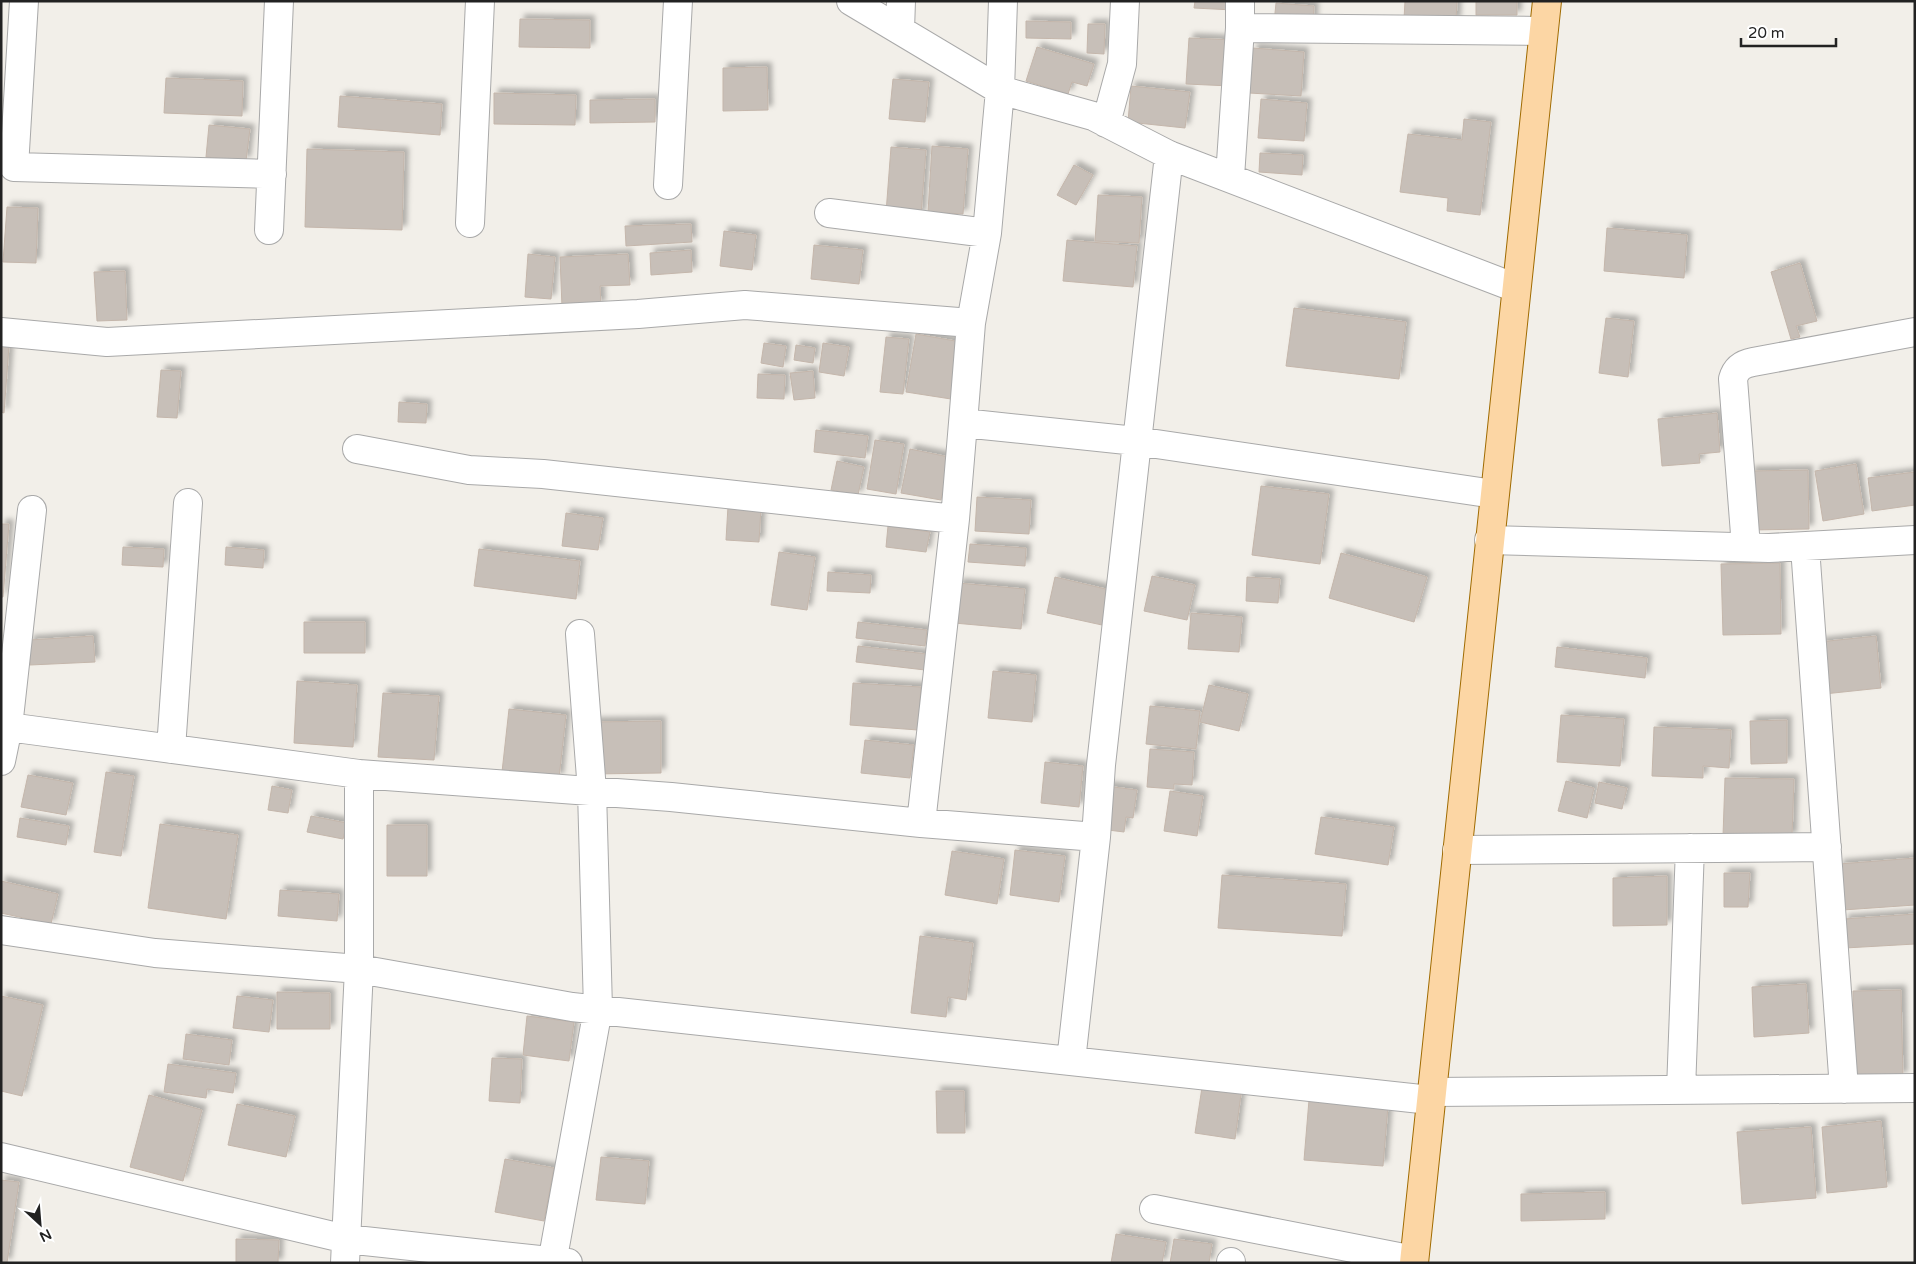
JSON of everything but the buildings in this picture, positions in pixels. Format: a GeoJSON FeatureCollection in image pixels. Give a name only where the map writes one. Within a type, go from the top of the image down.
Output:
{"type":"FeatureCollection","features":[{"type":"Feature","properties":{"kind":"main road"},"geometry":{"type":"LineString","coordinates":[[1414,1261],[1547,1]]}},
{"type":"Feature","properties":{"kind":"street"},"geometry":{"type":"LineString","coordinates":[[24,1],[14,167],[272,174]]}},
{"type":"Feature","properties":{"kind":"street"},"geometry":{"type":"LineString","coordinates":[[269,230],[279,1]]}},
{"type":"Feature","properties":{"kind":"street"},"geometry":{"type":"LineString","coordinates":[[470,223],[480,1]]}},
{"type":"Feature","properties":{"kind":"street"},"geometry":{"type":"LineString","coordinates":[[668,185],[678,1]]}},
{"type":"Feature","properties":{"kind":"street"},"geometry":{"type":"LineString","coordinates":[[851,1],[1000,90],[1093,116],[1169,155],[1516,288]]}},
{"type":"Feature","properties":{"kind":"street"},"geometry":{"type":"LineString","coordinates":[[900,30],[901,1]]}},
{"type":"Feature","properties":{"kind":"street"},"geometry":{"type":"LineString","coordinates":[[921,823],[955,519],[971,323],[987,233],[1000,90],[1003,1]]}},
{"type":"Feature","properties":{"kind":"street"},"geometry":{"type":"LineString","coordinates":[[1106,123],[1122,64],[1125,1]]}},
{"type":"Feature","properties":{"kind":"street"},"geometry":{"type":"LineString","coordinates":[[1230,177],[1240,28],[1240,1]]}},
{"type":"Feature","properties":{"kind":"street"},"geometry":{"type":"LineString","coordinates":[[1240,28],[1543,31]]}},
{"type":"Feature","properties":{"kind":"street"},"geometry":{"type":"LineString","coordinates":[[1071,1061],[1096,837],[1101,765],[1136,441],[1169,155]]}},
{"type":"Feature","properties":{"kind":"street"},"geometry":{"type":"LineString","coordinates":[[828,213],[987,233]]}},
{"type":"Feature","properties":{"kind":"street"},"geometry":{"type":"LineString","coordinates":[[1,332],[107,342],[638,314],[745,305],[971,323]]}},
{"type":"Feature","properties":{"kind":"street"},"geometry":{"type":"LineString","coordinates":[[1746,547],[1733,379],[1736,370],[1744,364],[1753,362],[1915,332]]}},
{"type":"Feature","properties":{"kind":"street"},"geometry":{"type":"LineString","coordinates":[[963,422],[1136,441],[1494,494]]}},
{"type":"Feature","properties":{"kind":"street"},"geometry":{"type":"LineString","coordinates":[[357,449],[469,470],[543,474],[955,519]]}},
{"type":"Feature","properties":{"kind":"street"},"geometry":{"type":"LineString","coordinates":[[171,749],[188,503]]}},
{"type":"Feature","properties":{"kind":"street"},"geometry":{"type":"LineString","coordinates":[[1,760],[8,727],[32,510]]}},
{"type":"Feature","properties":{"kind":"street"},"geometry":{"type":"LineString","coordinates":[[1489,540],[1746,547],[1805,547],[1915,540]]}},
{"type":"Feature","properties":{"kind":"street"},"geometry":{"type":"LineString","coordinates":[[1805,547],[1844,1088]]}},
{"type":"Feature","properties":{"kind":"street"},"geometry":{"type":"LineString","coordinates":[[1,1157],[345,1251],[558,1262],[598,1010],[592,791],[580,634]]}},
{"type":"Feature","properties":{"kind":"street"},"geometry":{"type":"LineString","coordinates":[[8,727],[359,774],[671,797],[921,823],[1096,837]]}},
{"type":"Feature","properties":{"kind":"street"},"geometry":{"type":"LineString","coordinates":[[345,1251],[359,969],[359,774]]}},
{"type":"Feature","properties":{"kind":"street"},"geometry":{"type":"LineString","coordinates":[[1457,850],[1827,847]]}},
{"type":"Feature","properties":{"kind":"street"},"geometry":{"type":"LineString","coordinates":[[1681,1090],[1690,848]]}},
{"type":"Feature","properties":{"kind":"street"},"geometry":{"type":"LineString","coordinates":[[1,930],[155,953],[359,969],[598,1010],[1071,1061],[1430,1096],[1681,1090],[1915,1088]]}},
{"type":"Feature","properties":{"kind":"street"},"geometry":{"type":"LineString","coordinates":[[1154,1209],[1414,1261]]}}]}
